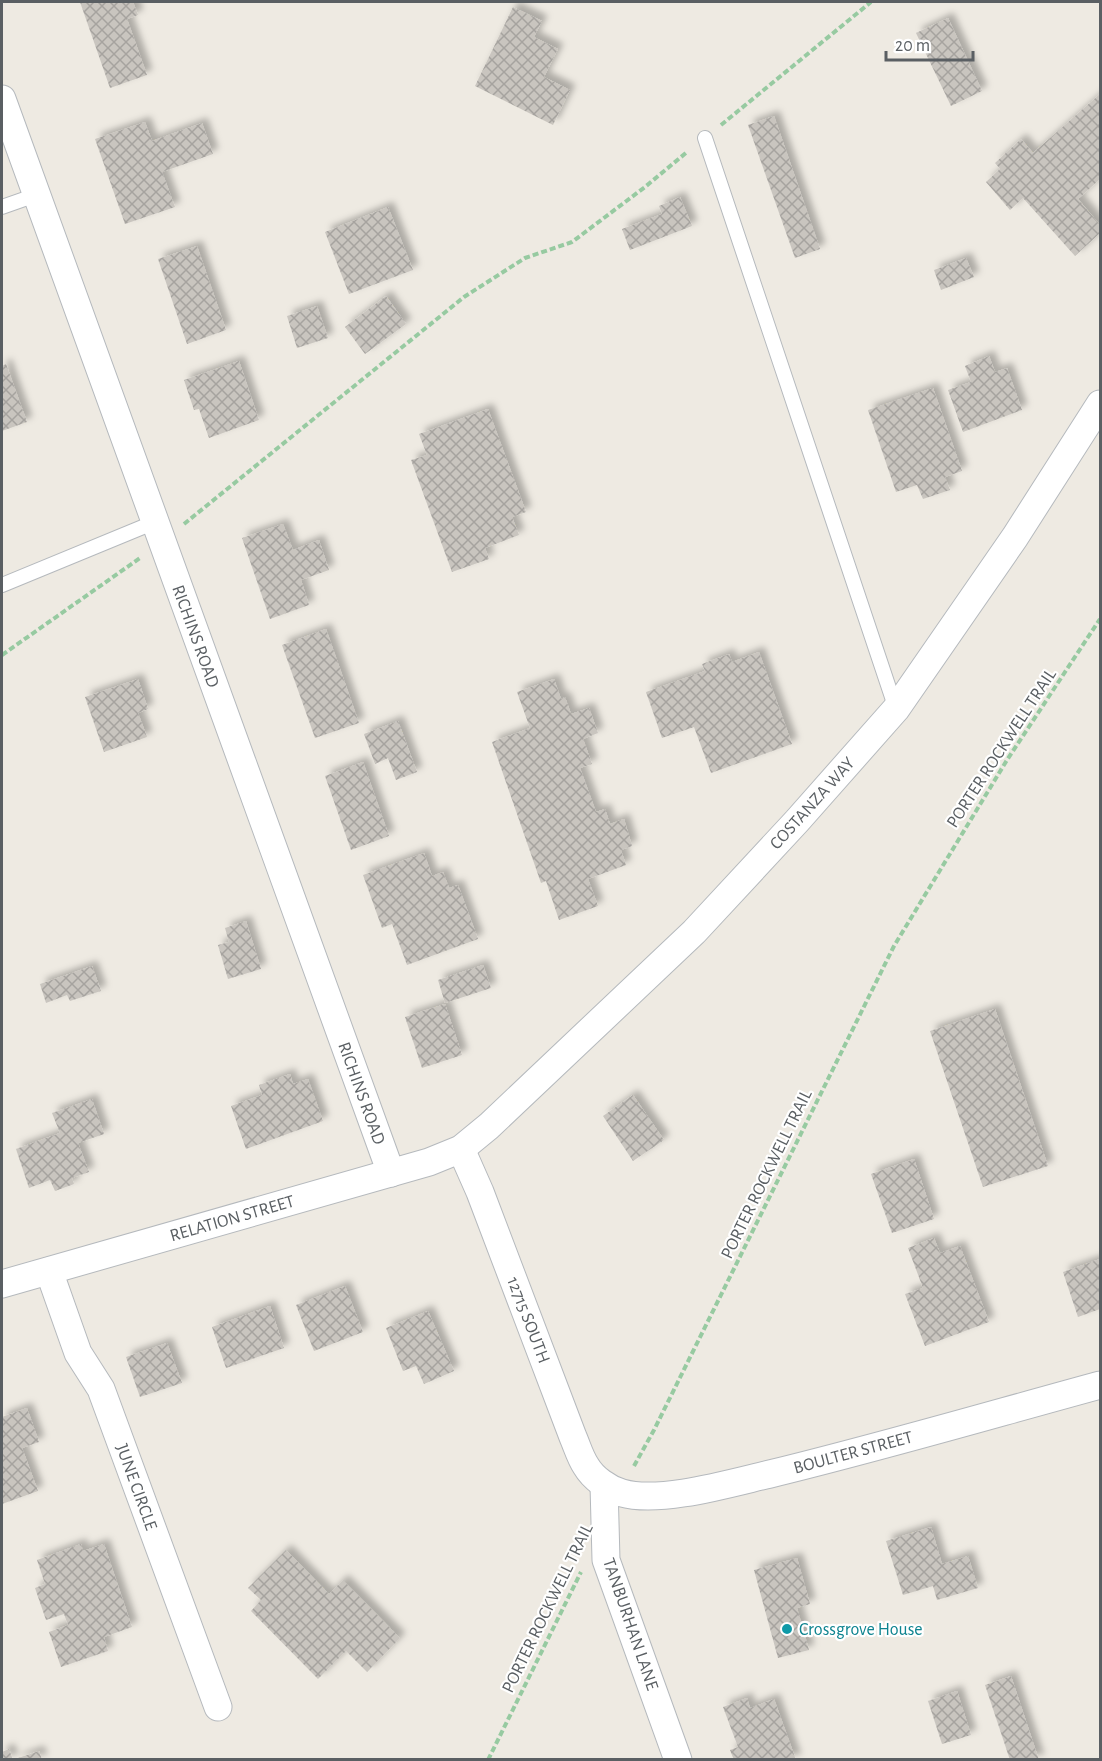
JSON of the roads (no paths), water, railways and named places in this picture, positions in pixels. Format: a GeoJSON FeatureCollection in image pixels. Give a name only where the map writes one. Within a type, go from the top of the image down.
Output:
{"type":"FeatureCollection","features":[{"type":"Feature","properties":{"kind":"street","name":"RICHINS ROAD"},"geometry":{"type":"LineString","coordinates":[[2,99],[390,1173]]}},
{"type":"Feature","properties":{"kind":"street","name":"COSTANZA WAY"},"geometry":{"type":"LineString","coordinates":[[461,1149],[489,1126],[694,932],[896,709],[1015,537],[1101,404]]}},
{"type":"Feature","properties":{"kind":"street","name":"RELATION STREET"},"geometry":{"type":"LineString","coordinates":[[2,1284],[429,1162],[461,1149]]}},
{"type":"Feature","properties":{"kind":"street","name":"12715 SOUTH"},"geometry":{"type":"LineString","coordinates":[[461,1149],[480,1192],[586,1467],[612,1489]]}},
{"type":"Feature","properties":{"kind":"street","name":"JUNE CIRCLE"},"geometry":{"type":"LineString","coordinates":[[49,1270],[78,1353],[101,1389],[218,1707]]}},
{"type":"Feature","properties":{"kind":"street","name":"BOULTER STREET"},"geometry":{"type":"LineString","coordinates":[[612,1489],[630,1495],[658,1495],[710,1488],[833,1458],[1101,1385]]}},
{"type":"Feature","properties":{"kind":"street","name":"TANBURHAN LANE"},"geometry":{"type":"LineString","coordinates":[[612,1489],[606,1560],[678,1760]]}},
{"type":"Feature","properties":{"kind":"lane"},"geometry":{"type":"LineString","coordinates":[[705,138],[896,709]]}},
{"type":"Feature","properties":{"kind":"lane"},"geometry":{"type":"LineString","coordinates":[[2,207],[36,195]]}},
{"type":"Feature","properties":{"kind":"lane"},"geometry":{"type":"LineString","coordinates":[[2,585],[158,532]]}},
{"type":"Feature","properties":{"kind":"place","name":"Crossgrove House"},"geometry":{"type":"Point","coordinates":[787,1629]}}]}
